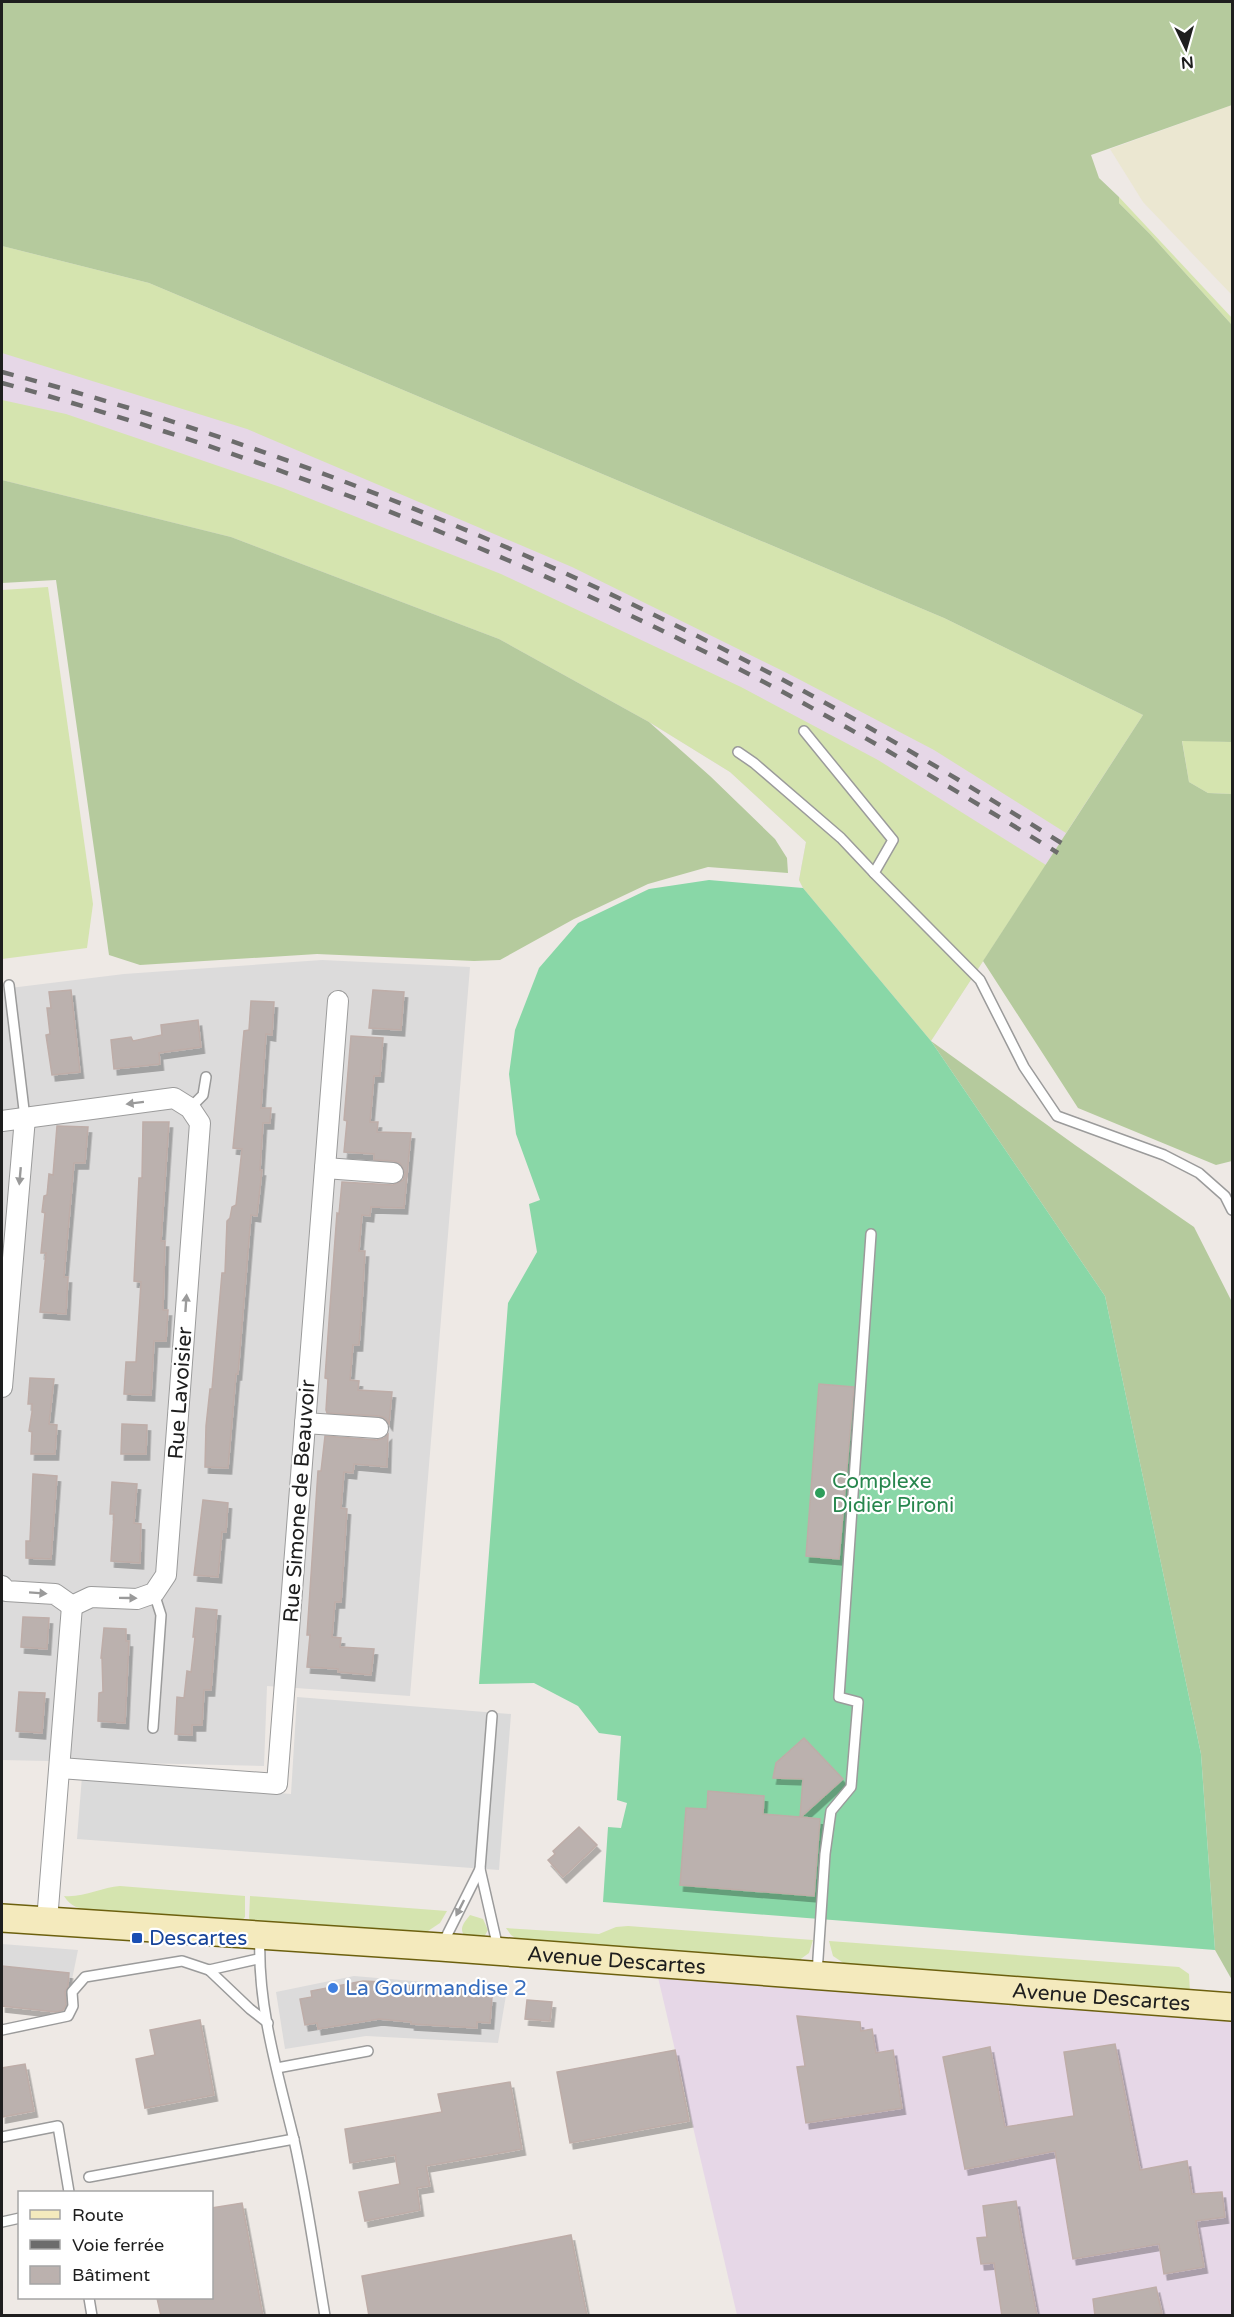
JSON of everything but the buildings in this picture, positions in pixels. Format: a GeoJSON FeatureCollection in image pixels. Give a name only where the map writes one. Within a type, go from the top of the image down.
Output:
{"type":"FeatureCollection","features":[{"type":"Feature","properties":{"kind":"main road","name":"Avenue Descartes"},"geometry":{"type":"LineString","coordinates":[[2,1918],[47,1921],[259,1947],[440,1947],[1233,2007]]}},
{"type":"Feature","properties":{"kind":"street","name":"Rue Simone de Beauvoir"},"geometry":{"type":"LineString","coordinates":[[60,1768],[277,1784],[338,1001]]}},
{"type":"Feature","properties":{"kind":"street"},"geometry":{"type":"LineString","coordinates":[[2,1120],[174,1098],[190,1108]]}},
{"type":"Feature","properties":{"kind":"street","name":"Rue Lavoisier"},"geometry":{"type":"LineString","coordinates":[[154,1593],[166,1575],[200,1123],[190,1108]]}},
{"type":"Feature","properties":{"kind":"street"},"geometry":{"type":"LineString","coordinates":[[2,1387],[25,1118]]}},
{"type":"Feature","properties":{"kind":"street"},"geometry":{"type":"LineString","coordinates":[[325,1167],[393,1173]]}},
{"type":"Feature","properties":{"kind":"street"},"geometry":{"type":"LineString","coordinates":[[305,1423],[378,1428]]}},
{"type":"Feature","properties":{"kind":"street"},"geometry":{"type":"LineString","coordinates":[[2,1586],[6,1591],[55,1594],[72,1606]]}},
{"type":"Feature","properties":{"kind":"street"},"geometry":{"type":"LineString","coordinates":[[72,1606],[91,1597],[137,1599],[154,1593]]}},
{"type":"Feature","properties":{"kind":"street"},"geometry":{"type":"LineString","coordinates":[[47,1921],[72,1606]]}},
{"type":"Feature","properties":{"kind":"lane"},"geometry":{"type":"LineString","coordinates":[[804,731],[893,840],[873,873]]}},
{"type":"Feature","properties":{"kind":"lane"},"geometry":{"type":"LineString","coordinates":[[738,752],[754,763],[841,838],[980,980],[1024,1067],[1057,1116],[1164,1155],[1200,1173],[1225,1196],[1233,1210]]}},
{"type":"Feature","properties":{"kind":"lane"},"geometry":{"type":"LineString","coordinates":[[9,985],[25,1118]]}},
{"type":"Feature","properties":{"kind":"lane"},"geometry":{"type":"LineString","coordinates":[[190,1108],[203,1095],[206,1077]]}},
{"type":"Feature","properties":{"kind":"lane"},"geometry":{"type":"LineString","coordinates":[[817,1976],[825,1854],[831,1810],[851,1787],[858,1702],[839,1697],[872,1234]]}},
{"type":"Feature","properties":{"kind":"lane"},"geometry":{"type":"LineString","coordinates":[[153,1728],[161,1615],[154,1593]]}},
{"type":"Feature","properties":{"kind":"lane"},"geometry":{"type":"LineString","coordinates":[[492,1716],[480,1869],[499,1952]]}},
{"type":"Feature","properties":{"kind":"lane"},"geometry":{"type":"LineString","coordinates":[[440,1947],[480,1869]]}},
{"type":"Feature","properties":{"kind":"lane"},"geometry":{"type":"LineString","coordinates":[[209,1970],[259,1947],[268,2023],[294,2139],[325,2316]]}},
{"type":"Feature","properties":{"kind":"lane"},"geometry":{"type":"LineString","coordinates":[[2,2030],[68,2016],[73,2006],[72,1992],[85,1977],[182,1961],[209,1970],[268,2023]]}},
{"type":"Feature","properties":{"kind":"lane"},"geometry":{"type":"LineString","coordinates":[[277,2068],[368,2051]]}},
{"type":"Feature","properties":{"kind":"lane"},"geometry":{"type":"LineString","coordinates":[[2,2137],[58,2126],[69,2191]]}},
{"type":"Feature","properties":{"kind":"lane"},"geometry":{"type":"LineString","coordinates":[[88,2177],[294,2139]]}},
{"type":"Feature","properties":{"kind":"lane"},"geometry":{"type":"LineString","coordinates":[[2,2222],[18,2218]]}},
{"type":"Feature","properties":{"kind":"lane"},"geometry":{"type":"LineString","coordinates":[[89,2299],[92,2316]]}},
{"type":"Feature","properties":{"kind":"shaded area"},"geometry":{"type":"Polygon","coordinates":[[[1232,105],[1232,295],[1143,202],[1110,149],[1232,105]]]}},
{"type":"Feature","properties":{"kind":"shaded area"},"geometry":{"type":"Polygon","coordinates":[[[2,246],[1143,715],[931,1041],[803,888],[799,880],[806,842],[730,772],[649,722],[499,639],[231,537],[2,480],[2,246]]]}},
{"type":"Feature","properties":{"kind":"shaded area"},"geometry":{"type":"Polygon","coordinates":[[[322,960],[470,967],[410,1696],[267,1686],[264,1766],[2,1760],[2,989],[124,974],[322,960]]]}},
{"type":"Feature","properties":{"kind":"shaded area"},"geometry":{"type":"Polygon","coordinates":[[[297,1697],[511,1714],[499,1870],[77,1839],[82,1776],[291,1794],[297,1697]]]}},
{"type":"Feature","properties":{"kind":"shaded area"},"geometry":{"type":"Polygon","coordinates":[[[2,1944],[78,1950],[66,2009],[2,2006],[2,1944]]]}},
{"type":"Feature","properties":{"kind":"shaded area"},"geometry":{"type":"Polygon","coordinates":[[[657,1973],[1232,2016],[1232,2315],[737,2315],[657,1973]]]}},
{"type":"Feature","properties":{"kind":"shaded area"},"geometry":{"type":"Polygon","coordinates":[[[354,1976],[507,1989],[498,2043],[366,2036],[285,2049],[276,1992],[354,1976]]]}},
{"type":"Feature","properties":{"kind":"green space"},"geometry":{"type":"Polygon","coordinates":[[[2,2],[1232,2],[1232,105],[1091,155],[1099,178],[1119,197],[1119,203],[1232,325],[1232,742],[1182,741],[1189,782],[1208,793],[1232,794],[1232,1161],[1216,1165],[1078,1108],[983,961],[1143,715],[944,618],[149,283],[2,246],[2,2]]]}},
{"type":"Feature","properties":{"kind":"green space"},"geometry":{"type":"Polygon","coordinates":[[[1119,197],[1232,318],[1232,325],[1119,203],[1119,197]]]}},
{"type":"Feature","properties":{"kind":"green space"},"geometry":{"type":"Polygon","coordinates":[[[2,246],[149,283],[944,618],[1143,715],[1066,833],[934,750],[787,673],[572,567],[247,429],[2,353],[2,246]]]}},
{"type":"Feature","properties":{"kind":"green space"},"geometry":{"type":"Polygon","coordinates":[[[2,400],[66,414],[283,488],[501,574],[741,687],[878,760],[1046,865],[931,1041],[803,888],[799,880],[806,842],[730,772],[649,722],[499,639],[231,537],[2,480],[2,400]]]}},
{"type":"Feature","properties":{"kind":"green space"},"geometry":{"type":"Polygon","coordinates":[[[2,480],[231,537],[499,639],[649,722],[710,776],[775,839],[787,858],[788,873],[708,867],[648,884],[574,919],[500,960],[474,961],[317,954],[140,965],[109,955],[56,580],[2,583],[2,480]]]}},
{"type":"Feature","properties":{"kind":"green space"},"geometry":{"type":"Polygon","coordinates":[[[48,587],[93,904],[87,948],[2,959],[2,590],[48,587]]]}},
{"type":"Feature","properties":{"kind":"green space"},"geometry":{"type":"Polygon","coordinates":[[[1182,740],[1232,742],[1232,794],[1208,793],[1189,782],[1182,740]]]}},
{"type":"Feature","properties":{"kind":"green space","name":"Complexe Didier Pironi"},"geometry":{"type":"Polygon","coordinates":[[[709,880],[803,888],[931,1041],[1105,1296],[1201,1754],[1215,1950],[603,1902],[608,1827],[621,1828],[627,1803],[617,1800],[621,1736],[599,1733],[578,1706],[534,1683],[479,1684],[508,1303],[537,1252],[529,1204],[540,1200],[516,1134],[509,1074],[515,1030],[539,968],[578,923],[649,889],[709,880]]]}},
{"type":"Feature","properties":{"kind":"green space"},"geometry":{"type":"Polygon","coordinates":[[[931,1041],[1194,1227],[1232,1302],[1232,1980],[1215,1950],[1201,1754],[1105,1296],[931,1041]]]}},
{"type":"Feature","properties":{"kind":"green space"},"geometry":{"type":"Polygon","coordinates":[[[120,1886],[245,1896],[245,1917],[240,1923],[92,1913],[91,1910],[72,1905],[64,1896],[120,1886]]]}},
{"type":"Feature","properties":{"kind":"green space"},"geometry":{"type":"Polygon","coordinates":[[[250,1896],[447,1911],[440,1923],[425,1933],[252,1925],[249,1918],[250,1896]]]}},
{"type":"Feature","properties":{"kind":"green space"},"geometry":{"type":"Polygon","coordinates":[[[470,1915],[483,1919],[488,1930],[484,1937],[465,1936],[463,1933],[463,1925],[470,1915]]]}},
{"type":"Feature","properties":{"kind":"green space"},"geometry":{"type":"Polygon","coordinates":[[[616,1927],[813,1940],[809,1953],[798,1961],[521,1942],[506,1928],[599,1934],[616,1927]]]}},
{"type":"Feature","properties":{"kind":"green space"},"geometry":{"type":"Polygon","coordinates":[[[829,1941],[1179,1967],[1189,1974],[1190,1993],[845,1964],[833,1956],[829,1941]]]}},
{"type":"Feature","properties":{"kind":"railway"},"geometry":{"type":"LineString","coordinates":[[2,372],[103,400],[303,466],[500,544],[596,587],[785,681],[926,760],[1063,844]]}},
{"type":"Feature","properties":{"kind":"railway"},"geometry":{"type":"LineString","coordinates":[[2,383],[103,412],[302,478],[497,555],[688,643],[781,691],[921,770],[1058,853]]}},
{"type":"Feature","properties":{"kind":"place","name":"Complexe Didier Pironi"},"geometry":{"type":"Point","coordinates":[820,1493]}},
{"type":"Feature","properties":{"kind":"place","name":"Descartes"},"geometry":{"type":"Point","coordinates":[137,1938]}},
{"type":"Feature","properties":{"kind":"place","name":"La Gourmandise 2"},"geometry":{"type":"Point","coordinates":[333,1988]}}]}
